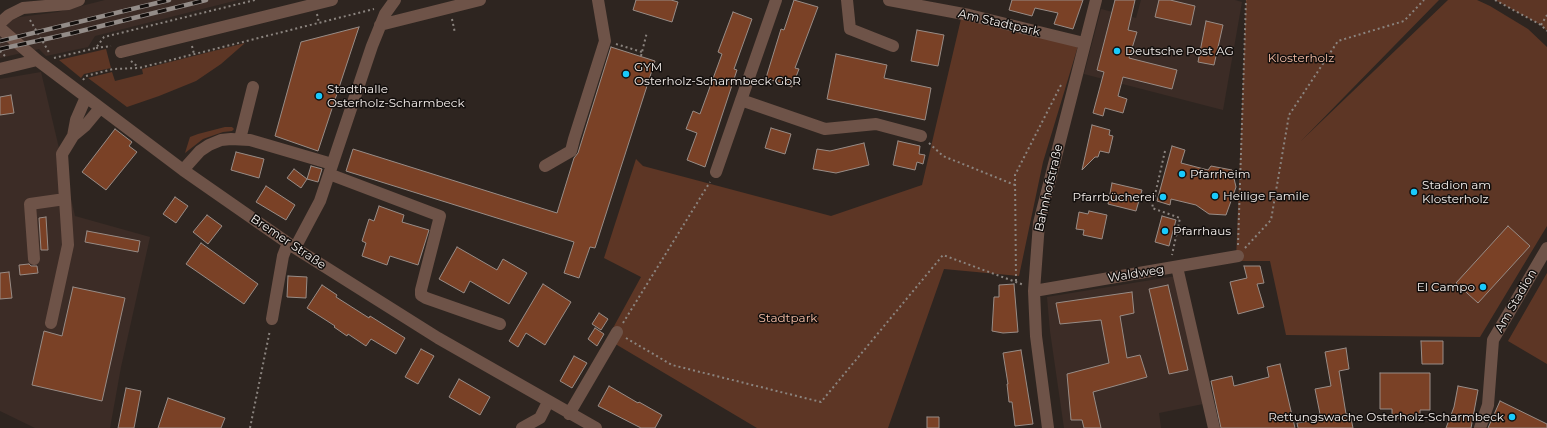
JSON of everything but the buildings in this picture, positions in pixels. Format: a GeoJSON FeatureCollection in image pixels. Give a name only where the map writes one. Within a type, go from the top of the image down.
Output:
{"type":"FeatureCollection","features":[{"type":"Feature","properties":{"kind":"street"},"geometry":{"type":"LineString","coordinates":[[0,23],[9,15],[23,8],[68,4],[80,0]]}},
{"type":"Feature","properties":{"kind":"street"},"geometry":{"type":"LineString","coordinates":[[121,52],[332,0]]}},
{"type":"Feature","properties":{"kind":"street"},"geometry":{"type":"LineString","coordinates":[[380,25],[480,0]]}},
{"type":"Feature","properties":{"kind":"street"},"geometry":{"type":"LineString","coordinates":[[546,166],[571,151],[605,41],[598,0]]}},
{"type":"Feature","properties":{"kind":"street"},"geometry":{"type":"LineString","coordinates":[[716,172],[776,0]]}},
{"type":"Feature","properties":{"kind":"street"},"geometry":{"type":"LineString","coordinates":[[847,0],[850,29],[893,46]]}},
{"type":"Feature","properties":{"kind":"street","name":"Am Stadtpark"},"geometry":{"type":"LineString","coordinates":[[889,0],[969,15],[1084,43]]}},
{"type":"Feature","properties":{"kind":"street","name":"Bahnhofstraße"},"geometry":{"type":"LineString","coordinates":[[1048,428],[1036,336],[1034,291],[1039,223],[1096,0]]}},
{"type":"Feature","properties":{"kind":"street"},"geometry":{"type":"LineString","coordinates":[[272,319],[283,256],[320,201],[380,25],[393,2]]}},
{"type":"Feature","properties":{"kind":"street","name":"Bremer Straße"},"geometry":{"type":"LineString","coordinates":[[0,28],[37,60],[100,108],[183,170],[291,246],[438,338],[596,428]]}},
{"type":"Feature","properties":{"kind":"street"},"geometry":{"type":"LineString","coordinates":[[0,69],[37,60]]}},
{"type":"Feature","properties":{"kind":"street"},"geometry":{"type":"LineString","coordinates":[[240,138],[253,87]]}},
{"type":"Feature","properties":{"kind":"street"},"geometry":{"type":"LineString","coordinates":[[73,136],[76,120],[86,97]]}},
{"type":"Feature","properties":{"kind":"street"},"geometry":{"type":"LineString","coordinates":[[741,100],[825,129],[876,124],[921,136]]}},
{"type":"Feature","properties":{"kind":"street"},"geometry":{"type":"LineString","coordinates":[[51,323],[68,245],[62,154],[73,136],[85,126],[100,108]]}},
{"type":"Feature","properties":{"kind":"street"},"geometry":{"type":"LineString","coordinates":[[183,170],[200,151],[209,144],[221,140],[240,138],[250,140],[330,169],[440,216],[421,295],[500,324]]}},
{"type":"Feature","properties":{"kind":"street"},"geometry":{"type":"LineString","coordinates":[[34,259],[30,204],[65,199]]}},
{"type":"Feature","properties":{"kind":"street","name":"Am Stadion"},"geometry":{"type":"LineString","coordinates":[[1480,428],[1488,405],[1493,340],[1547,248]]}},
{"type":"Feature","properties":{"kind":"street","name":"Waldweg"},"geometry":{"type":"LineString","coordinates":[[1034,291],[1238,256]]}},
{"type":"Feature","properties":{"kind":"street"},"geometry":{"type":"LineString","coordinates":[[1173,268],[1214,428]]}},
{"type":"Feature","properties":{"kind":"street"},"geometry":{"type":"LineString","coordinates":[[569,414],[617,332]]}},
{"type":"Feature","properties":{"kind":"street"},"geometry":{"type":"LineString","coordinates":[[522,428],[540,418],[548,402]]}},
{"type":"Feature","properties":{"kind":"path"},"geometry":{"type":"LineString","coordinates":[[23,8],[30,16],[40,40],[53,58],[96,48],[104,37],[255,0]]}},
{"type":"Feature","properties":{"kind":"path"},"geometry":{"type":"LineString","coordinates":[[1238,256],[1246,0]]}},
{"type":"Feature","properties":{"kind":"path"},"geometry":{"type":"LineString","coordinates":[[1238,256],[1271,220],[1289,115],[1338,41],[1404,21],[1424,0]]}},
{"type":"Feature","properties":{"kind":"path"},"geometry":{"type":"LineString","coordinates":[[1495,0],[1541,25],[1547,31]]}},
{"type":"Feature","properties":{"kind":"path"},"geometry":{"type":"LineString","coordinates":[[75,89],[86,76],[113,69],[139,68],[393,2]]}},
{"type":"Feature","properties":{"kind":"path"},"geometry":{"type":"LineString","coordinates":[[1541,25],[1547,15]]}},
{"type":"Feature","properties":{"kind":"path"},"geometry":{"type":"LineString","coordinates":[[641,56],[647,32]]}},
{"type":"Feature","properties":{"kind":"path"},"geometry":{"type":"LineString","coordinates":[[605,41],[642,52]]}},
{"type":"Feature","properties":{"kind":"path"},"geometry":{"type":"LineString","coordinates":[[1016,281],[1015,175],[1062,83]]}},
{"type":"Feature","properties":{"kind":"path"},"geometry":{"type":"LineString","coordinates":[[921,136],[944,156],[1015,185]]}},
{"type":"Feature","properties":{"kind":"path"},"geometry":{"type":"LineString","coordinates":[[1165,151],[1152,208],[1180,218],[1173,268]]}},
{"type":"Feature","properties":{"kind":"path"},"geometry":{"type":"LineString","coordinates":[[716,172],[617,332],[672,365],[821,402],[943,255],[1016,281],[1034,291]]}},
{"type":"Feature","properties":{"kind":"path"},"geometry":{"type":"LineString","coordinates":[[250,428],[272,319]]}},
{"type":"Feature","properties":{"kind":"shaded area"},"geometry":{"type":"Polygon","coordinates":[[[105,0],[238,0],[95,36],[88,47],[46,56],[39,49],[0,58],[0,23],[20,17],[58,12],[105,0]]]}},
{"type":"Feature","properties":{"kind":"shaded area","name":"Deutsche Post AG"},"geometry":{"type":"Polygon","coordinates":[[[1141,0],[1235,0],[1242,2],[1223,110],[1084,74],[1101,9],[1136,18],[1141,0]]]}},
{"type":"Feature","properties":{"kind":"shaded area"},"geometry":{"type":"Polygon","coordinates":[[[41,72],[75,216],[150,237],[121,367],[110,428],[35,428],[0,411],[0,79],[41,72]]]}},
{"type":"Feature","properties":{"kind":"shaded area"},"geometry":{"type":"Polygon","coordinates":[[[1176,276],[1203,404],[1159,413],[1161,428],[1064,428],[1050,331],[1047,297],[1176,276]]]}},
{"type":"Feature","properties":{"kind":"green space","name":"Stadion am Klosterholz"},"geometry":{"type":"Polygon","coordinates":[[[1246,0],[1439,0],[1301,141],[1448,0],[1477,0],[1490,6],[1528,29],[1547,47],[1547,226],[1480,337],[1286,335],[1270,261],[1236,261],[1246,0]]]}},
{"type":"Feature","properties":{"kind":"green space"},"geometry":{"type":"Polygon","coordinates":[[[1495,0],[1547,0],[1547,31],[1541,25],[1495,0]]]}},
{"type":"Feature","properties":{"kind":"green space","name":"Stadtpark"},"geometry":{"type":"Polygon","coordinates":[[[961,19],[1078,46],[1043,162],[1019,276],[944,269],[888,428],[757,428],[607,339],[641,277],[604,258],[636,159],[643,166],[831,216],[922,185],[961,19]]]}},
{"type":"Feature","properties":{"kind":"green space"},"geometry":{"type":"Polygon","coordinates":[[[245,43],[221,64],[196,81],[127,107],[88,78],[112,72],[115,81],[143,74],[142,69],[245,43]]]}},
{"type":"Feature","properties":{"kind":"green space"},"geometry":{"type":"Polygon","coordinates":[[[106,49],[111,68],[84,74],[81,78],[59,60],[106,49]]]}},
{"type":"Feature","properties":{"kind":"green space"},"geometry":{"type":"Polygon","coordinates":[[[225,127],[232,127],[234,129],[232,131],[223,132],[203,139],[185,153],[190,137],[225,127]]]}},
{"type":"Feature","properties":{"kind":"green space"},"geometry":{"type":"Polygon","coordinates":[[[1547,273],[1547,364],[1508,341],[1547,273]]]}},
{"type":"Feature","properties":{"kind":"railway"},"geometry":{"type":"LineString","coordinates":[[0,41],[169,0]]}},
{"type":"Feature","properties":{"kind":"railway"},"geometry":{"type":"LineString","coordinates":[[0,49],[73,33],[206,0]]}},
{"type":"Feature","properties":{"kind":"place","name":"Deutsche Post AG"},"geometry":{"type":"Point","coordinates":[1117,51]}},
{"type":"Feature","properties":{"kind":"place","name":"GYM Osterholz-Scharmbeck GbR"},"geometry":{"type":"Point","coordinates":[626,74]}},
{"type":"Feature","properties":{"kind":"place","name":"Stadthalle Osterholz-Scharmbeck"},"geometry":{"type":"Point","coordinates":[319,96]}},
{"type":"Feature","properties":{"kind":"place","name":"Pfarrheim"},"geometry":{"type":"Point","coordinates":[1182,174]}},
{"type":"Feature","properties":{"kind":"place","name":"Stadion am Klosterholz"},"geometry":{"type":"Point","coordinates":[1414,192]}},
{"type":"Feature","properties":{"kind":"place","name":"Heilige Famile"},"geometry":{"type":"Point","coordinates":[1215,196]}},
{"type":"Feature","properties":{"kind":"place","name":"Pfarrbücherei"},"geometry":{"type":"Point","coordinates":[1163,197]}},
{"type":"Feature","properties":{"kind":"place","name":"Pfarrhaus"},"geometry":{"type":"Point","coordinates":[1165,231]}},
{"type":"Feature","properties":{"kind":"place","name":"El Campo"},"geometry":{"type":"Point","coordinates":[1483,287]}},
{"type":"Feature","properties":{"kind":"place","name":"Rettungswache Osterholz-Scharmbeck"},"geometry":{"type":"Point","coordinates":[1512,417]}},
{"type":"Feature","properties":{"kind":"park label","name":"Klosterholz"},"geometry":{"type":"Point","coordinates":[1301,58]}}]}
